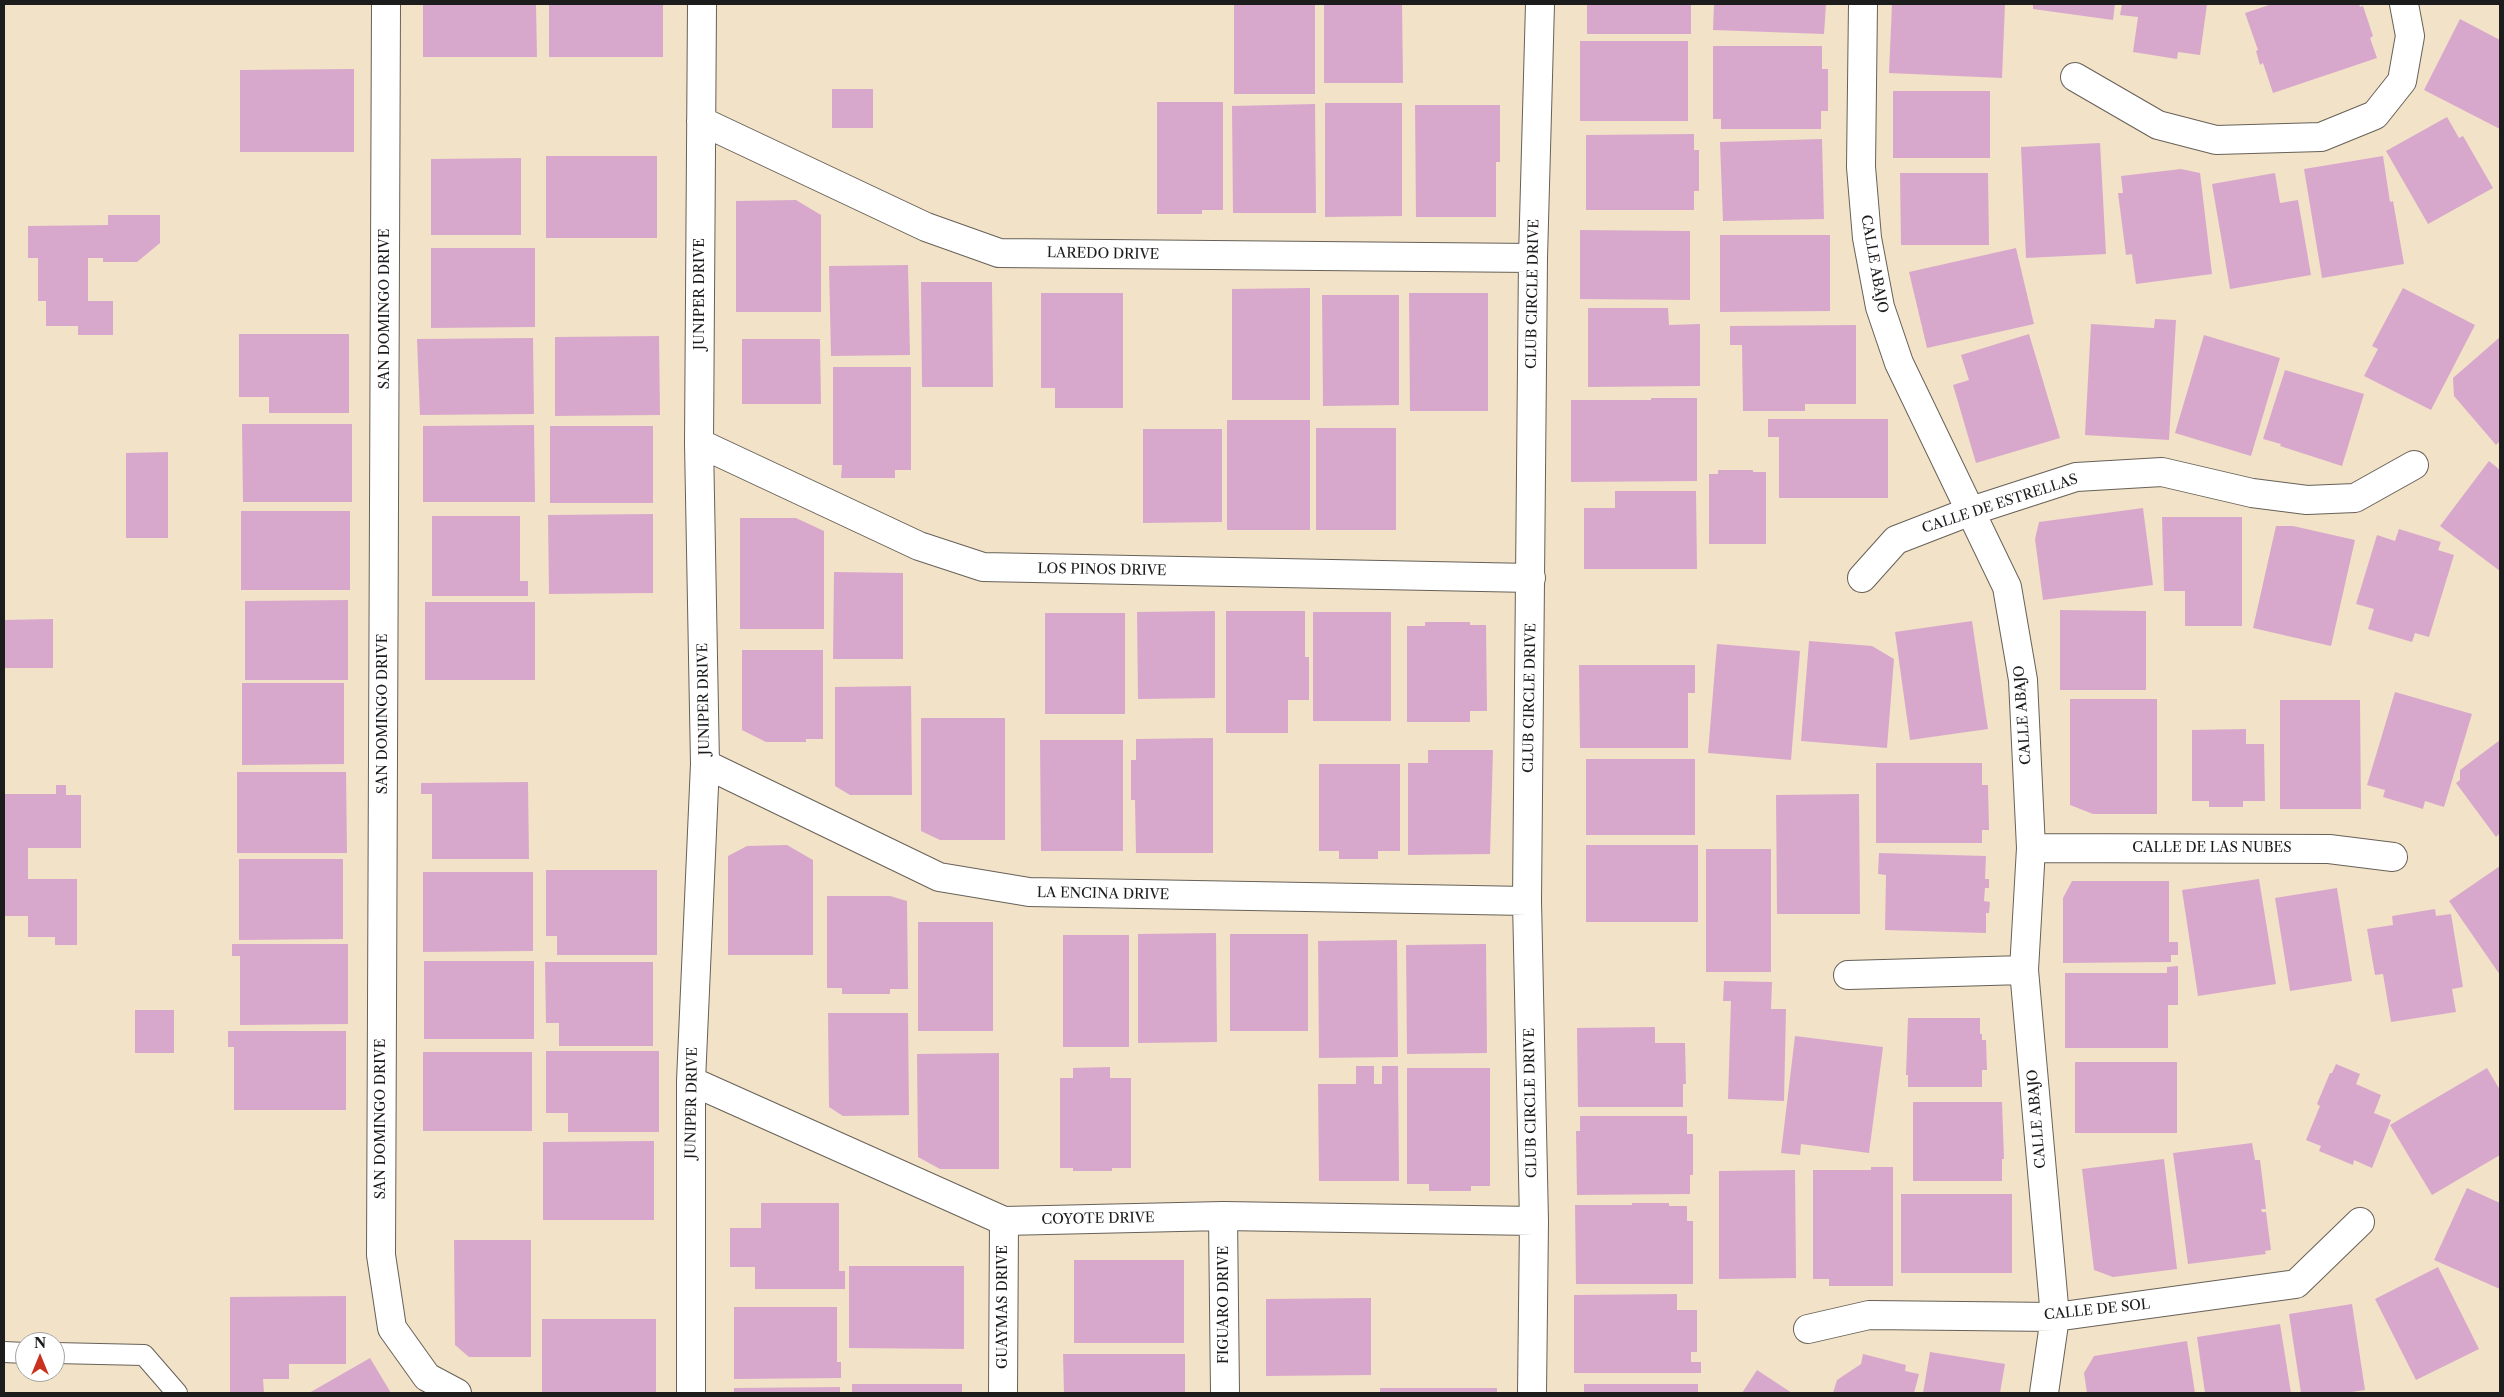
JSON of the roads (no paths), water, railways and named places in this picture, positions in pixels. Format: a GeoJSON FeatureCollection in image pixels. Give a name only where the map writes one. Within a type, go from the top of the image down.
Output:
{"type":"FeatureCollection","features":[{"type":"Feature","properties":{"kind":"street","name":"SAN DOMINGO DRIVE"},"geometry":{"type":"LineString","coordinates":[[386,4],[381,1254],[392,1328],[427,1376],[457,1393]]}},
{"type":"Feature","properties":{"kind":"street","name":"JUNIPER DRIVE"},"geometry":{"type":"LineString","coordinates":[[691,1393],[691,1081],[705,764],[699,442],[702,4]]}},
{"type":"Feature","properties":{"kind":"street","name":"CLUB CIRCLE DRIVE"},"geometry":{"type":"LineString","coordinates":[[1532,1393],[1534,1221],[1527,901],[1533,258],[1540,4]]}},
{"type":"Feature","properties":{"kind":"street","name":"CALLE ABAJO"},"geometry":{"type":"LineString","coordinates":[[1863,4],[1861,167],[1867,238],[1880,307],[1899,363],[2006,587],[2023,680],[2031,848],[2024,970],[2055,1317],[2044,1393]]}},
{"type":"Feature","properties":{"kind":"street"},"geometry":{"type":"LineString","coordinates":[[2075,77],[2158,125],[2216,140],[2321,137],[2374,115],[2402,81],[2410,36],[2404,4]]}},
{"type":"Feature","properties":{"kind":"street","name":"LAREDO DRIVE"},"geometry":{"type":"LineString","coordinates":[[700,121],[926,227],[999,253],[1533,258]]}},
{"type":"Feature","properties":{"kind":"street","name":"LOS PINOS DRIVE"},"geometry":{"type":"LineString","coordinates":[[699,442],[920,546],[983,567],[1531,578]]}},
{"type":"Feature","properties":{"kind":"street","name":"CALLE DE ESTRELLAS"},"geometry":{"type":"LineString","coordinates":[[1862,578],[1896,540],[1971,511],[2076,477],[2162,472],[2261,494],[2307,500],[2355,498],[2414,465]]}},
{"type":"Feature","properties":{"kind":"street","name":"LA ENCINA DRIVE"},"geometry":{"type":"LineString","coordinates":[[705,764],[939,877],[1030,892],[1527,901]]}},
{"type":"Feature","properties":{"kind":"street","name":"CALLE DE LAS NUBES"},"geometry":{"type":"LineString","coordinates":[[2031,848],[2329,849],[2393,857]]}},
{"type":"Feature","properties":{"kind":"street"},"geometry":{"type":"LineString","coordinates":[[1848,975],[2024,970]]}},
{"type":"Feature","properties":{"kind":"street","name":"COYOTE DRIVE"},"geometry":{"type":"LineString","coordinates":[[691,1081],[1004,1221],[1224,1216],[1534,1221]]}},
{"type":"Feature","properties":{"kind":"street","name":"FIGUARO DRIVE"},"geometry":{"type":"LineString","coordinates":[[1224,1216],[1225,1393]]}},
{"type":"Feature","properties":{"kind":"street","name":"GUAYMAS DRIVE"},"geometry":{"type":"LineString","coordinates":[[1003,1393],[1004,1221]]}},
{"type":"Feature","properties":{"kind":"street","name":"CALLE DE SOL"},"geometry":{"type":"LineString","coordinates":[[1808,1329],[1869,1315],[2055,1317],[2296,1284],[2360,1222]]}},
{"type":"Feature","properties":{"kind":"lane"},"geometry":{"type":"LineString","coordinates":[[65,1353],[144,1355],[177,1393]]}}]}
